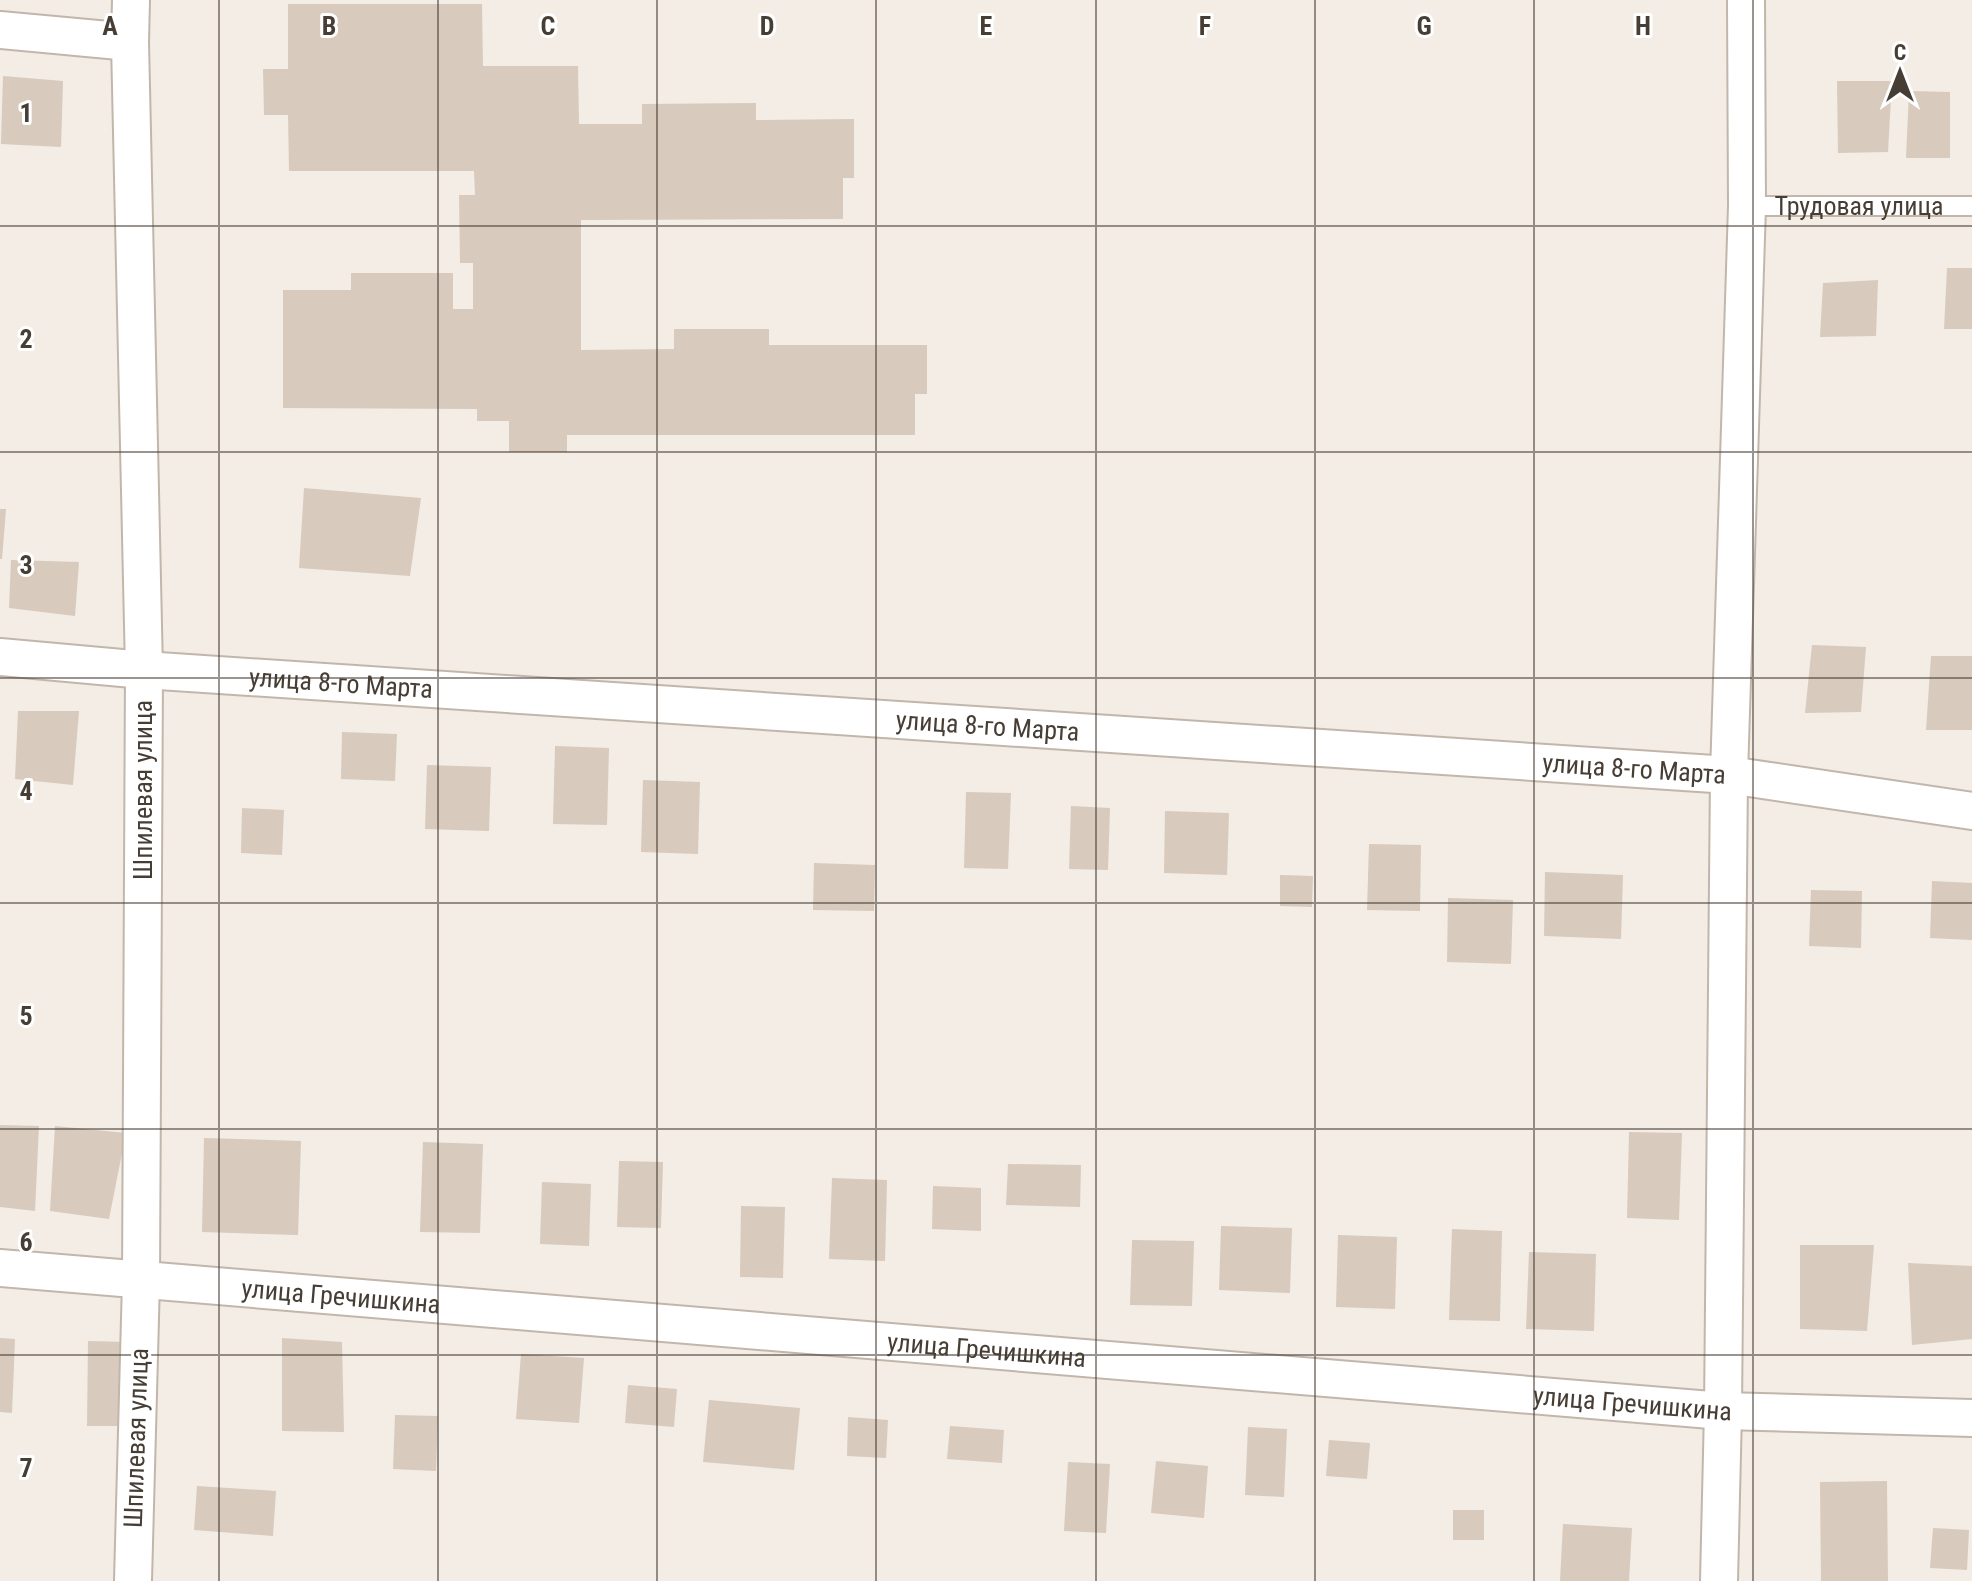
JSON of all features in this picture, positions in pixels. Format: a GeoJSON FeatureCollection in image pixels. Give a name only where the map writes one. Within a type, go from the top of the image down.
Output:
{"type":"FeatureCollection","features":[{"type":"Feature","properties":{"kind":"street","name":"Шпилевая улица"},"geometry":{"type":"LineString","coordinates":[[131,0],[144,670],[141,1281],[133,1581]]}},
{"type":"Feature","properties":{"kind":"street"},"geometry":{"type":"LineString","coordinates":[[1719,1581],[1729,775],[1747,206],[1746,0]]}},
{"type":"Feature","properties":{"kind":"street"},"geometry":{"type":"LineString","coordinates":[[0,30],[130,42]]}},
{"type":"Feature","properties":{"kind":"street","name":"улица 8-го Марта"},"geometry":{"type":"LineString","coordinates":[[0,657],[144,670],[1729,775],[1972,811]]}},
{"type":"Feature","properties":{"kind":"street","name":"улица Гречишкина"},"geometry":{"type":"LineString","coordinates":[[0,1268],[1723,1411],[1972,1418]]}},
{"type":"Feature","properties":{"kind":"lane","name":"Трудовая улица"},"geometry":{"type":"LineString","coordinates":[[1747,206],[1972,206]]}},
{"type":"Feature","properties":{"kind":"building"},"geometry":{"type":"Polygon","coordinates":[[[288,4],[482,4],[483,66],[578,66],[579,124],[642,124],[642,104],[756,103],[756,120],[854,119],[854,178],[843,178],[843,219],[581,220],[581,350],[674,349],[674,329],[769,329],[769,345],[927,345],[927,394],[915,394],[915,435],[567,435],[567,452],[509,452],[509,421],[477,421],[477,409],[283,408],[283,290],[351,290],[351,273],[453,273],[453,309],[473,309],[473,263],[460,263],[459,195],[475,195],[474,171],[289,171],[288,115],[264,115],[263,69],[288,69],[288,4]]]}},
{"type":"Feature","properties":{"kind":"building"},"geometry":{"type":"Polygon","coordinates":[[[3,76],[63,81],[61,147],[1,144],[3,76]]]}},
{"type":"Feature","properties":{"kind":"building"},"geometry":{"type":"Polygon","coordinates":[[[1837,81],[1892,81],[1888,152],[1838,153],[1837,81]]]}},
{"type":"Feature","properties":{"kind":"building"},"geometry":{"type":"Polygon","coordinates":[[[1909,91],[1950,92],[1950,158],[1906,158],[1909,91]]]}},
{"type":"Feature","properties":{"kind":"building"},"geometry":{"type":"Polygon","coordinates":[[[1947,268],[1972,268],[1972,329],[1944,329],[1947,268]]]}},
{"type":"Feature","properties":{"kind":"building"},"geometry":{"type":"Polygon","coordinates":[[[1878,280],[1876,336],[1820,337],[1823,283],[1878,280]]]}},
{"type":"Feature","properties":{"kind":"building"},"geometry":{"type":"Polygon","coordinates":[[[304,488],[421,498],[410,576],[299,568],[304,488]]]}},
{"type":"Feature","properties":{"kind":"building"},"geometry":{"type":"Polygon","coordinates":[[[0,509],[6,509],[2,559],[0,559],[0,509]]]}},
{"type":"Feature","properties":{"kind":"building"},"geometry":{"type":"Polygon","coordinates":[[[11,560],[79,562],[75,616],[9,608],[11,560]]]}},
{"type":"Feature","properties":{"kind":"building"},"geometry":{"type":"Polygon","coordinates":[[[1812,645],[1866,647],[1861,712],[1805,713],[1812,645]]]}},
{"type":"Feature","properties":{"kind":"building"},"geometry":{"type":"Polygon","coordinates":[[[1931,656],[1972,656],[1972,730],[1926,730],[1931,656]]]}},
{"type":"Feature","properties":{"kind":"building"},"geometry":{"type":"Polygon","coordinates":[[[18,711],[79,711],[73,785],[15,779],[18,711]]]}},
{"type":"Feature","properties":{"kind":"building"},"geometry":{"type":"Polygon","coordinates":[[[342,732],[397,734],[395,781],[341,779],[342,732]]]}},
{"type":"Feature","properties":{"kind":"building"},"geometry":{"type":"Polygon","coordinates":[[[555,746],[609,748],[607,825],[553,824],[555,746]]]}},
{"type":"Feature","properties":{"kind":"building"},"geometry":{"type":"Polygon","coordinates":[[[427,765],[491,767],[489,831],[425,829],[427,765]]]}},
{"type":"Feature","properties":{"kind":"building"},"geometry":{"type":"Polygon","coordinates":[[[643,780],[700,782],[698,854],[641,852],[643,780]]]}},
{"type":"Feature","properties":{"kind":"building"},"geometry":{"type":"Polygon","coordinates":[[[966,792],[1011,793],[1008,869],[964,868],[966,792]]]}},
{"type":"Feature","properties":{"kind":"building"},"geometry":{"type":"Polygon","coordinates":[[[1071,806],[1110,808],[1108,870],[1069,869],[1071,806]]]}},
{"type":"Feature","properties":{"kind":"building"},"geometry":{"type":"Polygon","coordinates":[[[242,808],[284,810],[282,855],[241,853],[242,808]]]}},
{"type":"Feature","properties":{"kind":"building"},"geometry":{"type":"Polygon","coordinates":[[[1165,811],[1229,813],[1227,875],[1164,873],[1165,811]]]}},
{"type":"Feature","properties":{"kind":"building"},"geometry":{"type":"Polygon","coordinates":[[[1369,844],[1421,845],[1420,911],[1367,910],[1369,844]]]}},
{"type":"Feature","properties":{"kind":"building"},"geometry":{"type":"Polygon","coordinates":[[[814,863],[875,865],[874,911],[813,910],[814,863]]]}},
{"type":"Feature","properties":{"kind":"building"},"geometry":{"type":"Polygon","coordinates":[[[1545,872],[1623,875],[1621,939],[1544,936],[1545,872]]]}},
{"type":"Feature","properties":{"kind":"building"},"geometry":{"type":"Polygon","coordinates":[[[1280,875],[1313,876],[1312,907],[1280,906],[1280,875]]]}},
{"type":"Feature","properties":{"kind":"building"},"geometry":{"type":"Polygon","coordinates":[[[1932,881],[1972,883],[1972,940],[1930,938],[1932,881]]]}},
{"type":"Feature","properties":{"kind":"building"},"geometry":{"type":"Polygon","coordinates":[[[1811,890],[1862,891],[1861,948],[1809,946],[1811,890]]]}},
{"type":"Feature","properties":{"kind":"building"},"geometry":{"type":"Polygon","coordinates":[[[1448,898],[1513,900],[1511,964],[1447,962],[1448,898]]]}},
{"type":"Feature","properties":{"kind":"building"},"geometry":{"type":"Polygon","coordinates":[[[0,1125],[39,1126],[35,1211],[0,1207],[0,1125]]]}},
{"type":"Feature","properties":{"kind":"building"},"geometry":{"type":"Polygon","coordinates":[[[55,1126],[126,1133],[109,1219],[50,1211],[55,1126]]]}},
{"type":"Feature","properties":{"kind":"building"},"geometry":{"type":"Polygon","coordinates":[[[1629,1132],[1682,1133],[1679,1220],[1627,1218],[1629,1132]]]}},
{"type":"Feature","properties":{"kind":"building"},"geometry":{"type":"Polygon","coordinates":[[[204,1138],[301,1141],[298,1235],[202,1232],[204,1138]]]}},
{"type":"Feature","properties":{"kind":"building"},"geometry":{"type":"Polygon","coordinates":[[[423,1142],[483,1144],[480,1233],[420,1232],[423,1142]]]}},
{"type":"Feature","properties":{"kind":"building"},"geometry":{"type":"Polygon","coordinates":[[[619,1161],[663,1162],[661,1228],[617,1227],[619,1161]]]}},
{"type":"Feature","properties":{"kind":"building"},"geometry":{"type":"Polygon","coordinates":[[[1008,1164],[1081,1165],[1080,1207],[1006,1205],[1008,1164]]]}},
{"type":"Feature","properties":{"kind":"building"},"geometry":{"type":"Polygon","coordinates":[[[832,1178],[887,1180],[885,1261],[829,1259],[832,1178]]]}},
{"type":"Feature","properties":{"kind":"building"},"geometry":{"type":"Polygon","coordinates":[[[542,1182],[591,1184],[589,1246],[540,1244],[542,1182]]]}},
{"type":"Feature","properties":{"kind":"building"},"geometry":{"type":"Polygon","coordinates":[[[933,1186],[981,1188],[981,1231],[932,1229],[933,1186]]]}},
{"type":"Feature","properties":{"kind":"building"},"geometry":{"type":"Polygon","coordinates":[[[741,1206],[785,1207],[783,1278],[740,1277],[741,1206]]]}},
{"type":"Feature","properties":{"kind":"building"},"geometry":{"type":"Polygon","coordinates":[[[1221,1226],[1292,1228],[1290,1293],[1219,1290],[1221,1226]]]}},
{"type":"Feature","properties":{"kind":"building"},"geometry":{"type":"Polygon","coordinates":[[[1452,1229],[1502,1231],[1500,1321],[1449,1320],[1452,1229]]]}},
{"type":"Feature","properties":{"kind":"building"},"geometry":{"type":"Polygon","coordinates":[[[1338,1235],[1397,1237],[1395,1309],[1336,1307],[1338,1235]]]}},
{"type":"Feature","properties":{"kind":"building"},"geometry":{"type":"Polygon","coordinates":[[[1132,1240],[1194,1241],[1192,1306],[1130,1305],[1132,1240]]]}},
{"type":"Feature","properties":{"kind":"building"},"geometry":{"type":"Polygon","coordinates":[[[1800,1245],[1874,1245],[1867,1331],[1800,1329],[1800,1245]]]}},
{"type":"Feature","properties":{"kind":"building"},"geometry":{"type":"Polygon","coordinates":[[[1529,1252],[1596,1254],[1594,1331],[1526,1329],[1529,1252]]]}},
{"type":"Feature","properties":{"kind":"building"},"geometry":{"type":"Polygon","coordinates":[[[1908,1263],[1972,1266],[1972,1339],[1912,1345],[1908,1263]]]}},
{"type":"Feature","properties":{"kind":"building"},"geometry":{"type":"Polygon","coordinates":[[[0,1338],[15,1339],[12,1413],[0,1412],[0,1338]]]}},
{"type":"Feature","properties":{"kind":"building"},"geometry":{"type":"Polygon","coordinates":[[[282,1338],[342,1342],[344,1432],[282,1431],[282,1338]]]}},
{"type":"Feature","properties":{"kind":"building"},"geometry":{"type":"Polygon","coordinates":[[[88,1341],[127,1342],[125,1426],[87,1426],[88,1341]]]}},
{"type":"Feature","properties":{"kind":"building"},"geometry":{"type":"Polygon","coordinates":[[[521,1354],[584,1358],[579,1423],[516,1419],[521,1354]]]}},
{"type":"Feature","properties":{"kind":"building"},"geometry":{"type":"Polygon","coordinates":[[[628,1385],[677,1389],[674,1427],[625,1423],[628,1385]]]}},
{"type":"Feature","properties":{"kind":"building"},"geometry":{"type":"Polygon","coordinates":[[[709,1400],[800,1408],[794,1470],[703,1462],[709,1400]]]}},
{"type":"Feature","properties":{"kind":"building"},"geometry":{"type":"Polygon","coordinates":[[[395,1415],[438,1416],[436,1471],[393,1469],[395,1415]]]}},
{"type":"Feature","properties":{"kind":"building"},"geometry":{"type":"Polygon","coordinates":[[[848,1417],[888,1420],[886,1458],[847,1456],[848,1417]]]}},
{"type":"Feature","properties":{"kind":"building"},"geometry":{"type":"Polygon","coordinates":[[[950,1426],[1004,1430],[1002,1463],[947,1459],[950,1426]]]}},
{"type":"Feature","properties":{"kind":"building"},"geometry":{"type":"Polygon","coordinates":[[[1248,1427],[1287,1429],[1284,1497],[1245,1495],[1248,1427]]]}},
{"type":"Feature","properties":{"kind":"building"},"geometry":{"type":"Polygon","coordinates":[[[1329,1440],[1370,1443],[1367,1479],[1326,1476],[1329,1440]]]}},
{"type":"Feature","properties":{"kind":"building"},"geometry":{"type":"Polygon","coordinates":[[[1156,1461],[1208,1466],[1204,1518],[1151,1513],[1156,1461]]]}},
{"type":"Feature","properties":{"kind":"building"},"geometry":{"type":"Polygon","coordinates":[[[1068,1462],[1110,1464],[1106,1533],[1064,1531],[1068,1462]]]}},
{"type":"Feature","properties":{"kind":"building"},"geometry":{"type":"Polygon","coordinates":[[[1887,1481],[1888,1581],[1821,1581],[1820,1482],[1887,1481]]]}},
{"type":"Feature","properties":{"kind":"building"},"geometry":{"type":"Polygon","coordinates":[[[197,1486],[276,1491],[273,1536],[194,1530],[197,1486]]]}},
{"type":"Feature","properties":{"kind":"building"},"geometry":{"type":"Polygon","coordinates":[[[1453,1510],[1484,1510],[1484,1540],[1453,1540],[1453,1510]]]}},
{"type":"Feature","properties":{"kind":"building"},"geometry":{"type":"Polygon","coordinates":[[[1563,1524],[1632,1528],[1629,1581],[1560,1581],[1563,1524]]]}},
{"type":"Feature","properties":{"kind":"building"},"geometry":{"type":"Polygon","coordinates":[[[1933,1528],[1969,1530],[1967,1570],[1930,1568],[1933,1528]]]}}]}
